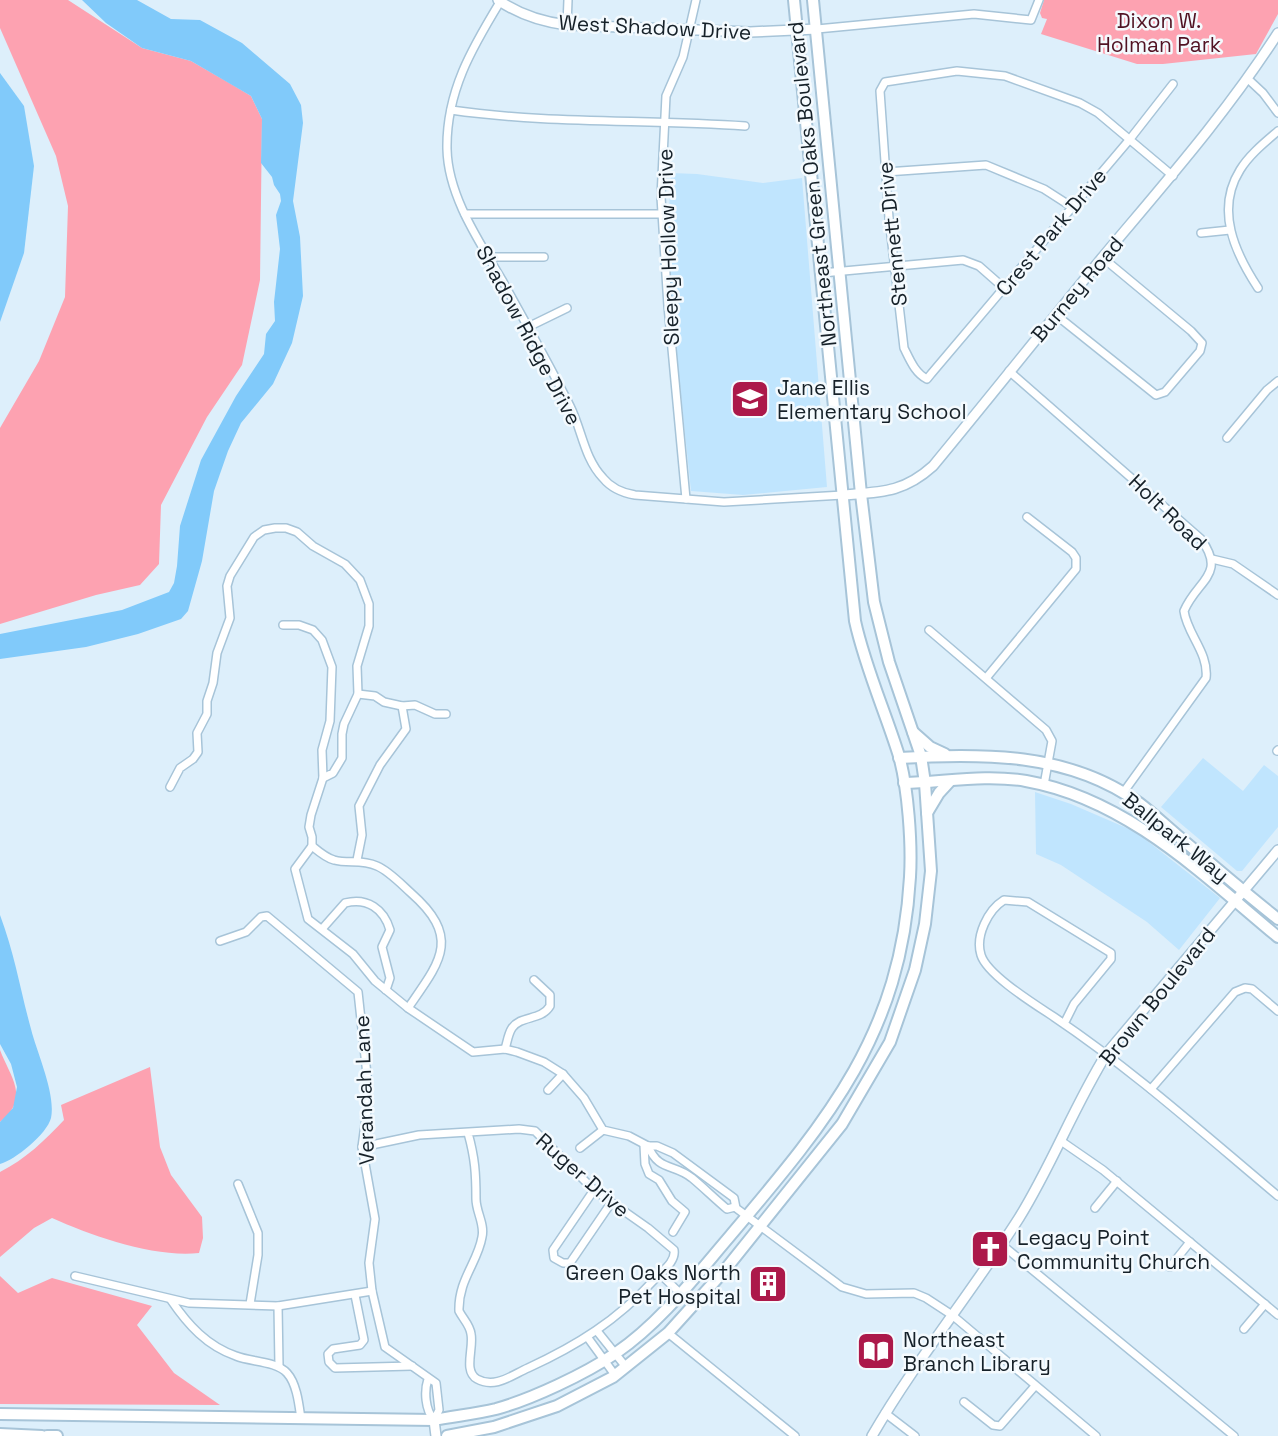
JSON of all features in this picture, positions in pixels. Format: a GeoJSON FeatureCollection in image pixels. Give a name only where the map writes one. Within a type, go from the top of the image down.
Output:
{"type":"FeatureCollection","features":[{"type":"Feature","properties":{"kind":"main road","name":"Northeast Green Oaks Boulevard"},"geometry":{"type":"LineString","coordinates":[[0,1414],[434,1420],[496,1409],[571,1379],[615,1353],[655,1322],[747,1216],[844,1091],[864,1054],[891,988],[901,947],[910,874],[904,783],[899,758],[858,637],[794,0]]}},
{"type":"Feature","properties":{"kind":"main road","name":"Northeast Green Oaks Boulevard"},"geometry":{"type":"LineString","coordinates":[[447,1436],[494,1427],[557,1406],[615,1376],[668,1333],[698,1301],[842,1124],[890,1042],[908,996],[925,924],[930,871],[925,782],[921,756],[910,730],[878,623],[861,494],[814,0]]}},
{"type":"Feature","properties":{"kind":"main road"},"geometry":{"type":"LineString","coordinates":[[910,730],[930,747],[948,755]]}},
{"type":"Feature","properties":{"kind":"main road","name":"Ballpark Way"},"geometry":{"type":"LineString","coordinates":[[899,758],[982,754],[1048,764],[1078,772],[1139,803],[1278,919]]}},
{"type":"Feature","properties":{"kind":"main road","name":"Ballpark Way"},"geometry":{"type":"LineString","coordinates":[[904,783],[1000,779],[1044,785],[1083,799],[1145,830],[1278,937]]}},
{"type":"Feature","properties":{"kind":"main road"},"geometry":{"type":"LineString","coordinates":[[926,816],[939,793],[951,781]]}},
{"type":"Feature","properties":{"kind":"main road"},"geometry":{"type":"LineString","coordinates":[[0,1434],[57,1436]]}},
{"type":"Feature","properties":{"kind":"street"},"geometry":{"type":"LineString","coordinates":[[568,0],[568,25]]}},
{"type":"Feature","properties":{"kind":"street","name":"Sleepy Hollow Drive"},"geometry":{"type":"LineString","coordinates":[[686,499],[662,214],[666,96],[684,57],[696,0]]}},
{"type":"Feature","properties":{"kind":"street"},"geometry":{"type":"LineString","coordinates":[[817,29],[974,14],[1025,21],[1033,18],[1040,0]]}},
{"type":"Feature","properties":{"kind":"street","name":"West Shadow Drive"},"geometry":{"type":"LineString","coordinates":[[499,1],[540,22],[568,25],[750,33],[817,29]]}},
{"type":"Feature","properties":{"kind":"street","name":"Shadow Ridge Drive"},"geometry":{"type":"LineString","coordinates":[[499,1],[466,59],[451,110],[447,148],[455,188],[465,214],[577,419],[591,462],[602,478],[625,493],[724,502],[843,495]]}},
{"type":"Feature","properties":{"kind":"street","name":"Burney Road"},"geometry":{"type":"LineString","coordinates":[[843,495],[894,490],[924,475],[941,457],[1009,371],[1173,176],[1248,79],[1278,33]]}},
{"type":"Feature","properties":{"kind":"street","name":"Stennett Drive"},"geometry":{"type":"LineString","coordinates":[[927,379],[911,362],[904,348],[894,267],[880,91],[885,82],[957,71],[1004,75],[1080,103],[1098,113],[1130,139]]}},
{"type":"Feature","properties":{"kind":"street"},"geometry":{"type":"LineString","coordinates":[[1248,79],[1278,113]]}},
{"type":"Feature","properties":{"kind":"street","name":"Crest Park Drive"},"geometry":{"type":"LineString","coordinates":[[927,379],[1130,139],[1173,84]]}},
{"type":"Feature","properties":{"kind":"street"},"geometry":{"type":"LineString","coordinates":[[451,110],[501,117],[745,127]]}},
{"type":"Feature","properties":{"kind":"street"},"geometry":{"type":"LineString","coordinates":[[1258,288],[1236,251],[1230,230],[1228,204],[1232,185],[1252,154],[1278,131]]}},
{"type":"Feature","properties":{"kind":"street"},"geometry":{"type":"LineString","coordinates":[[1130,139],[1173,176]]}},
{"type":"Feature","properties":{"kind":"street"},"geometry":{"type":"LineString","coordinates":[[886,172],[986,165],[1044,189],[1072,207]]}},
{"type":"Feature","properties":{"kind":"street"},"geometry":{"type":"LineString","coordinates":[[465,214],[662,214]]}},
{"type":"Feature","properties":{"kind":"street"},"geometry":{"type":"LineString","coordinates":[[1201,233],[1230,230]]}},
{"type":"Feature","properties":{"kind":"street"},"geometry":{"type":"LineString","coordinates":[[489,257],[544,257]]}},
{"type":"Feature","properties":{"kind":"street"},"geometry":{"type":"LineString","coordinates":[[1056,315],[1156,395],[1165,392],[1200,351],[1202,344],[1191,331],[1103,258]]}},
{"type":"Feature","properties":{"kind":"street"},"geometry":{"type":"LineString","coordinates":[[822,273],[963,260],[979,266],[1004,288]]}},
{"type":"Feature","properties":{"kind":"street"},"geometry":{"type":"LineString","coordinates":[[528,327],[567,308]]}},
{"type":"Feature","properties":{"kind":"street","name":"Holt Road"},"geometry":{"type":"LineString","coordinates":[[1009,371],[1201,539],[1212,559],[1212,570],[1184,611],[1206,665],[1206,678],[1123,793]]}},
{"type":"Feature","properties":{"kind":"street"},"geometry":{"type":"LineString","coordinates":[[1227,438],[1267,390],[1278,381]]}},
{"type":"Feature","properties":{"kind":"street"},"geometry":{"type":"LineString","coordinates":[[987,677],[1076,569],[1076,558],[1072,552],[1027,517]]}},
{"type":"Feature","properties":{"kind":"street"},"geometry":{"type":"LineString","coordinates":[[170,787],[180,768],[198,752],[197,733],[207,714],[217,653],[230,618],[227,586],[230,576],[249,542],[264,530],[286,528],[345,564],[359,580],[369,604],[369,626],[356,666],[358,694],[344,724],[342,758],[333,773],[323,778]]}},
{"type":"Feature","properties":{"kind":"street"},"geometry":{"type":"LineString","coordinates":[[1212,559],[1233,564],[1278,595]]}},
{"type":"Feature","properties":{"kind":"street"},"geometry":{"type":"LineString","coordinates":[[283,625],[299,625],[313,630],[322,640],[332,667],[330,721],[322,750],[323,778],[309,827],[312,846],[296,865],[295,875],[308,919],[316,927],[359,959],[375,981],[408,1008],[472,1052],[505,1049],[529,1055],[563,1074],[584,1098],[603,1130],[629,1136],[646,1146],[657,1146],[686,1161],[734,1198],[736,1207],[747,1216],[842,1287],[866,1294],[914,1293],[926,1298],[952,1315],[1096,1436]]}},
{"type":"Feature","properties":{"kind":"street"},"geometry":{"type":"LineString","coordinates":[[929,630],[1046,730],[1052,741],[1044,785]]}},
{"type":"Feature","properties":{"kind":"street"},"geometry":{"type":"LineString","coordinates":[[358,694],[375,696],[384,702],[402,706],[415,705],[435,714],[446,713]]}},
{"type":"Feature","properties":{"kind":"street"},"geometry":{"type":"LineString","coordinates":[[357,860],[362,835],[359,806],[380,765],[406,729],[402,706]]}},
{"type":"Feature","properties":{"kind":"street"},"geometry":{"type":"LineString","coordinates":[[312,846],[336,861],[357,860],[379,866],[418,899],[439,928],[442,950],[436,967],[408,1008]]}},
{"type":"Feature","properties":{"kind":"street","name":"Brown Boulevard"},"geometry":{"type":"LineString","coordinates":[[872,1436],[1034,1193],[1107,1052],[1278,850]]}},
{"type":"Feature","properties":{"kind":"street"},"geometry":{"type":"LineString","coordinates":[[1064,1024],[1074,1004],[1111,958],[1111,953],[1028,902],[1008,899],[993,908],[985,921],[980,944],[985,963],[1005,983],[1064,1024],[1107,1052],[1278,1196]]}},
{"type":"Feature","properties":{"kind":"street"},"geometry":{"type":"LineString","coordinates":[[322,929],[345,903],[360,901],[375,906],[390,930],[382,947],[390,978],[386,990]]}},
{"type":"Feature","properties":{"kind":"street","name":"Verandah Lane"},"geometry":{"type":"LineString","coordinates":[[220,941],[246,932],[261,917],[267,916],[358,992],[368,1084],[362,1147],[375,1219],[369,1254],[372,1291],[386,1347],[428,1379]]}},
{"type":"Feature","properties":{"kind":"street"},"geometry":{"type":"LineString","coordinates":[[505,1049],[512,1028],[519,1022],[541,1015],[550,1006],[550,995],[534,980]]}},
{"type":"Feature","properties":{"kind":"street"},"geometry":{"type":"LineString","coordinates":[[1151,1089],[1235,992],[1245,988],[1252,989],[1278,1011]]}},
{"type":"Feature","properties":{"kind":"street"},"geometry":{"type":"LineString","coordinates":[[548,1090],[563,1074]]}},
{"type":"Feature","properties":{"kind":"street","name":"Ruger Drive"},"geometry":{"type":"LineString","coordinates":[[362,1147],[419,1136],[519,1129],[535,1131],[594,1190],[671,1246],[675,1256],[660,1274]]}},
{"type":"Feature","properties":{"kind":"street"},"geometry":{"type":"LineString","coordinates":[[580,1147],[603,1130]]}},
{"type":"Feature","properties":{"kind":"street"},"geometry":{"type":"LineString","coordinates":[[468,1133],[477,1169],[476,1200],[483,1232],[464,1282],[459,1311],[471,1335],[469,1368],[475,1378],[485,1382],[504,1380],[588,1338],[625,1309],[660,1274],[681,1294]]}},
{"type":"Feature","properties":{"kind":"street"},"geometry":{"type":"LineString","coordinates":[[1061,1140],[1117,1181],[1278,1315]]}},
{"type":"Feature","properties":{"kind":"street"},"geometry":{"type":"LineString","coordinates":[[646,1146],[653,1160],[691,1177],[727,1209],[736,1207]]}},
{"type":"Feature","properties":{"kind":"street"},"geometry":{"type":"LineString","coordinates":[[646,1146],[645,1164],[649,1174],[659,1180],[672,1201],[685,1212],[673,1232]]}},
{"type":"Feature","properties":{"kind":"street"},"geometry":{"type":"LineString","coordinates":[[1095,1208],[1117,1181]]}},
{"type":"Feature","properties":{"kind":"street"},"geometry":{"type":"LineString","coordinates":[[238,1184],[258,1233],[258,1255],[250,1304]]}},
{"type":"Feature","properties":{"kind":"street"},"geometry":{"type":"LineString","coordinates":[[594,1190],[553,1250],[554,1258],[570,1263],[611,1203]]}},
{"type":"Feature","properties":{"kind":"street"},"geometry":{"type":"LineString","coordinates":[[1170,1268],[1190,1242]]}},
{"type":"Feature","properties":{"kind":"street"},"geometry":{"type":"LineString","coordinates":[[1001,1244],[1231,1435]]}},
{"type":"Feature","properties":{"kind":"street"},"geometry":{"type":"LineString","coordinates":[[75,1276],[189,1303],[278,1306],[372,1291]]}},
{"type":"Feature","properties":{"kind":"street"},"geometry":{"type":"LineString","coordinates":[[355,1295],[364,1340],[360,1345],[333,1349],[328,1354],[332,1366],[412,1366]]}},
{"type":"Feature","properties":{"kind":"street"},"geometry":{"type":"LineString","coordinates":[[171,1300],[189,1325],[212,1345],[235,1356],[279,1366],[291,1378],[302,1419]]}},
{"type":"Feature","properties":{"kind":"street"},"geometry":{"type":"LineString","coordinates":[[1244,1329],[1265,1304]]}},
{"type":"Feature","properties":{"kind":"street"},"geometry":{"type":"LineString","coordinates":[[278,1306],[279,1366]]}},
{"type":"Feature","properties":{"kind":"street"},"geometry":{"type":"LineString","coordinates":[[597,1331],[626,1367]]}},
{"type":"Feature","properties":{"kind":"street"},"geometry":{"type":"LineString","coordinates":[[668,1333],[795,1436]]}},
{"type":"Feature","properties":{"kind":"street"},"geometry":{"type":"LineString","coordinates":[[588,1338],[615,1376]]}},
{"type":"Feature","properties":{"kind":"street"},"geometry":{"type":"LineString","coordinates":[[434,1420],[429,1415],[425,1387],[428,1379],[436,1383],[438,1391],[439,1410],[434,1420],[436,1436]]}},
{"type":"Feature","properties":{"kind":"street"},"geometry":{"type":"LineString","coordinates":[[964,1402],[993,1425],[1000,1426],[1035,1386]]}},
{"type":"Feature","properties":{"kind":"street"},"geometry":{"type":"LineString","coordinates":[[886,1413],[915,1436]]}},
{"type":"Feature","properties":{"kind":"shaded area","name":"Jane Ellis Elementary School"},"geometry":{"type":"Polygon","coordinates":[[[671,173],[763,183],[802,178],[827,487],[743,495],[691,491],[672,310],[668,230],[671,173]]]}},
{"type":"Feature","properties":{"kind":"shaded area"},"geometry":{"type":"Polygon","coordinates":[[[1203,758],[1243,791],[1264,765],[1278,776],[1278,827],[1242,871],[1237,871],[1161,807],[1203,758]]]}},
{"type":"Feature","properties":{"kind":"shaded area"},"geometry":{"type":"Polygon","coordinates":[[[1035,792],[1136,832],[1220,898],[1179,950],[1147,922],[1061,865],[1036,854],[1035,792]]]}},
{"type":"Feature","properties":{"kind":"green space"},"geometry":{"type":"Polygon","coordinates":[[[0,0],[68,0],[142,48],[191,61],[251,96],[262,119],[260,280],[242,365],[207,417],[161,505],[159,564],[140,585],[96,595],[0,624],[0,428],[39,361],[65,297],[68,206],[56,156],[0,28],[0,0]]]}},
{"type":"Feature","properties":{"kind":"green space","name":"Dixon W. Holman Park"},"geometry":{"type":"Polygon","coordinates":[[[1044,0],[1278,0],[1278,14],[1256,54],[1163,64],[1137,64],[1041,34],[1047,19],[1042,18],[1040,13],[1044,0]]]}},
{"type":"Feature","properties":{"kind":"green space"},"geometry":{"type":"Polygon","coordinates":[[[0,1050],[13,1078],[16,1096],[9,1113],[0,1122],[0,1050]]]}},
{"type":"Feature","properties":{"kind":"green space"},"geometry":{"type":"Polygon","coordinates":[[[150,1067],[160,1147],[171,1175],[202,1217],[203,1238],[199,1253],[182,1254],[144,1249],[86,1232],[52,1218],[34,1228],[0,1257],[0,1172],[27,1155],[64,1120],[61,1105],[150,1067]]]}},
{"type":"Feature","properties":{"kind":"green space"},"geometry":{"type":"Polygon","coordinates":[[[0,1276],[18,1293],[52,1278],[152,1306],[137,1325],[174,1373],[220,1405],[0,1404],[0,1276]]]}},
{"type":"Feature","properties":{"kind":"water"},"geometry":{"type":"Polygon","coordinates":[[[82,0],[137,0],[171,19],[200,20],[242,43],[290,84],[301,105],[303,123],[293,201],[300,237],[303,296],[292,343],[273,384],[241,423],[228,451],[214,491],[202,561],[188,611],[181,619],[138,634],[86,647],[0,659],[0,634],[122,610],[169,592],[174,583],[177,566],[180,526],[201,460],[236,396],[264,354],[266,334],[275,321],[274,302],[280,249],[276,215],[281,201],[272,177],[261,163],[262,119],[251,96],[191,61],[142,48],[106,23],[82,0]]]}},
{"type":"Feature","properties":{"kind":"water"},"geometry":{"type":"Polygon","coordinates":[[[0,73],[24,106],[34,166],[24,253],[0,322],[0,73]]]}},
{"type":"Feature","properties":{"kind":"water"},"geometry":{"type":"Polygon","coordinates":[[[0,915],[14,958],[52,1108],[51,1118],[37,1139],[0,1164],[0,1122],[13,1108],[17,1087],[11,1064],[0,1044],[0,915]]]}},
{"type":"Feature","properties":{"kind":"place","name":"Jane Ellis Elementary School"},"geometry":{"type":"Point","coordinates":[750,399]}},
{"type":"Feature","properties":{"kind":"place","name":"Legacy Point Community Church"},"geometry":{"type":"Point","coordinates":[990,1249]}},
{"type":"Feature","properties":{"kind":"place","name":"Green Oaks North Pet Hospital"},"geometry":{"type":"Point","coordinates":[768,1284]}},
{"type":"Feature","properties":{"kind":"place","name":"Northeast Branch Library"},"geometry":{"type":"Point","coordinates":[876,1351]}}]}
